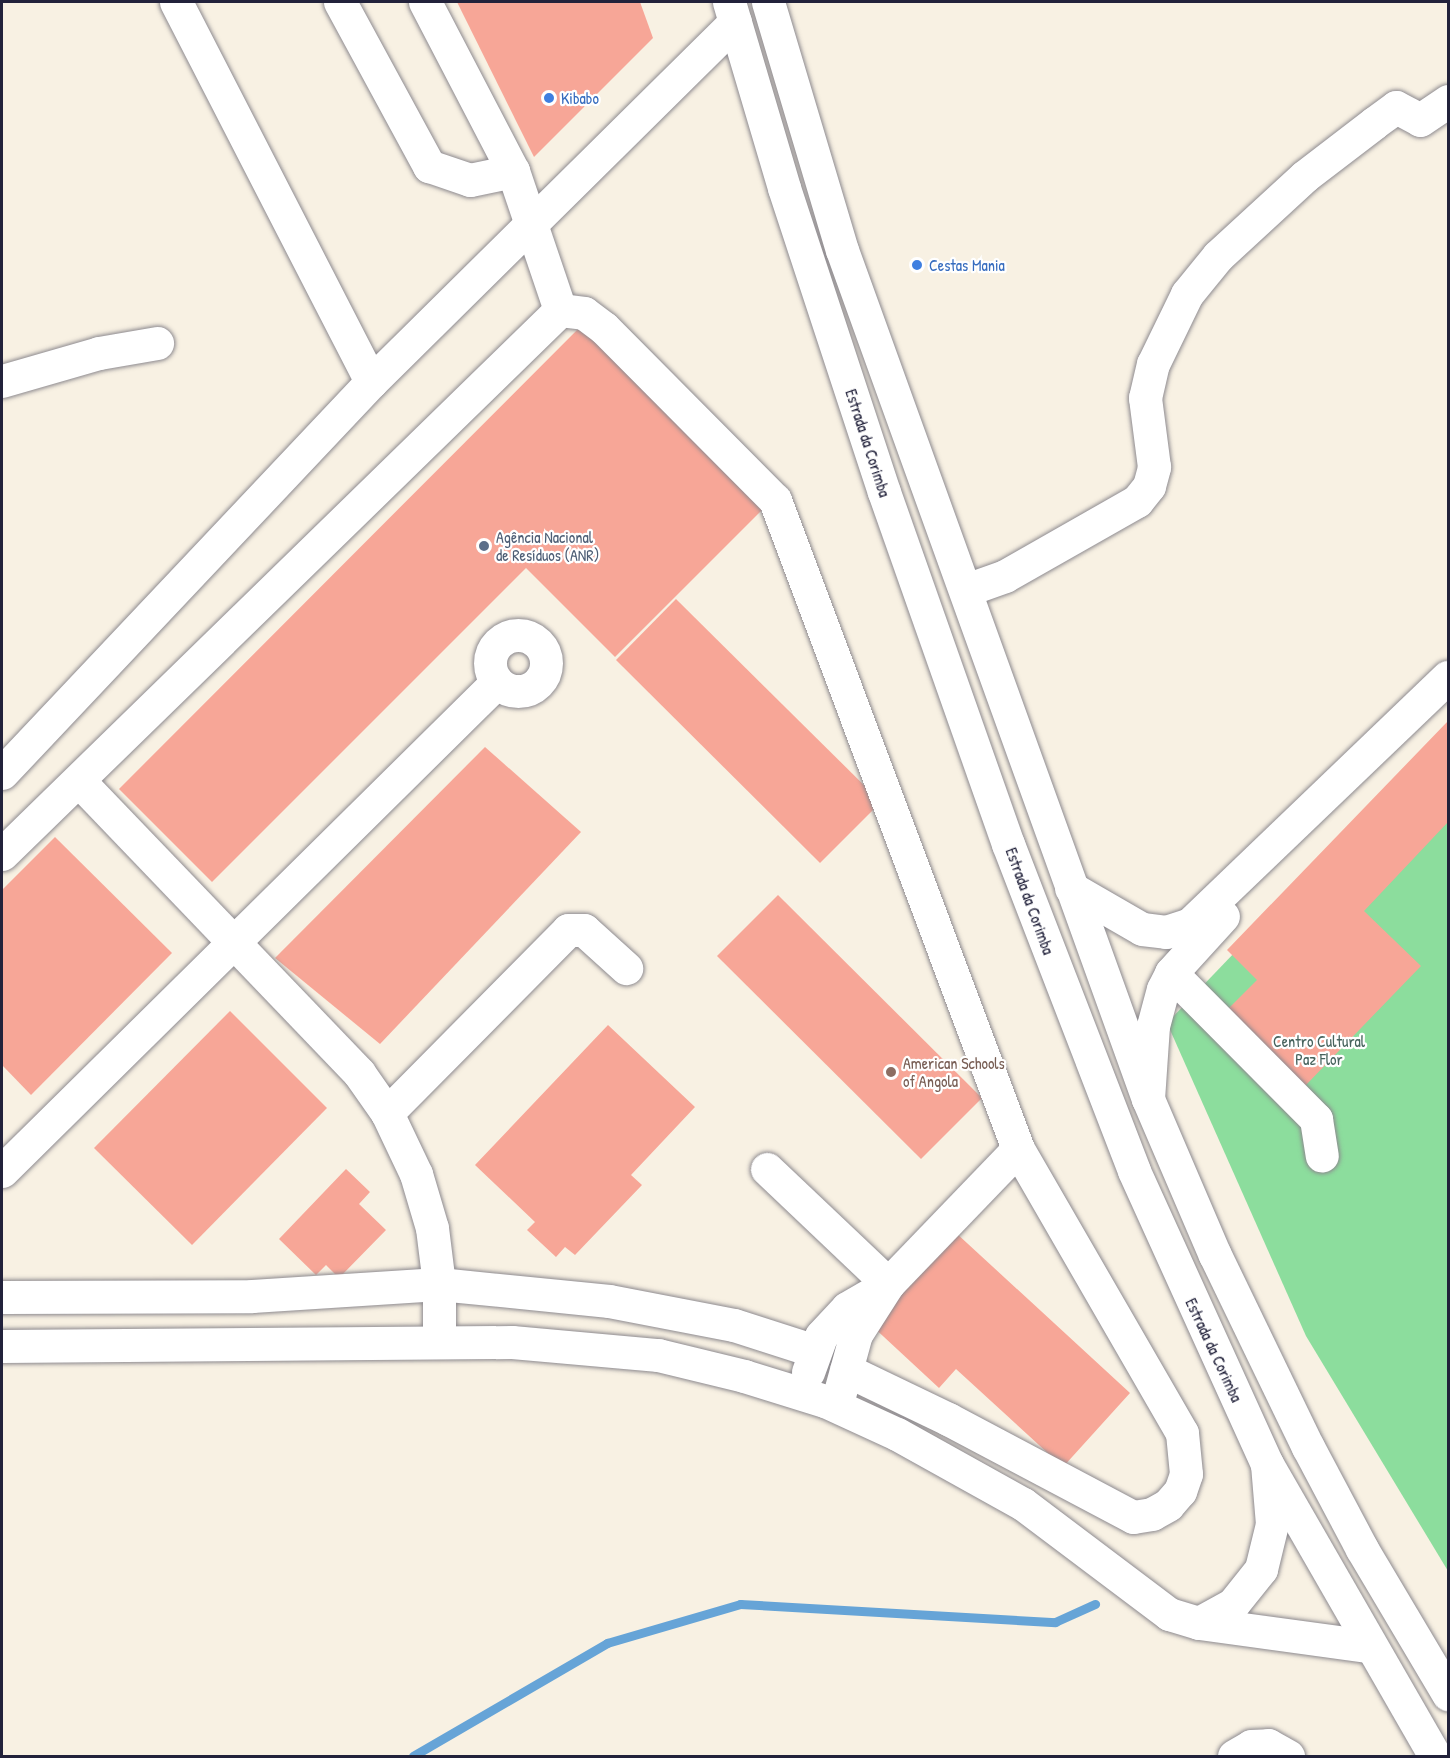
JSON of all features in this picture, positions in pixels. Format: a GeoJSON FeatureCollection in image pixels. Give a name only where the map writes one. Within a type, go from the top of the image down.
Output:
{"type":"FeatureCollection","features":[{"type":"Feature","properties":{"kind":"street"},"geometry":{"type":"LineString","coordinates":[[176,2],[371,381]]}},
{"type":"Feature","properties":{"kind":"street"},"geometry":{"type":"LineString","coordinates":[[340,2],[429,166],[470,180],[513,171]]}},
{"type":"Feature","properties":{"kind":"street"},"geometry":{"type":"LineString","coordinates":[[425,2],[513,171],[560,310]]}},
{"type":"Feature","properties":{"kind":"street"},"geometry":{"type":"LineString","coordinates":[[768,2],[842,250],[1148,1099],[1215,1255],[1308,1447],[1368,1558],[1449,1694]]}},
{"type":"Feature","properties":{"kind":"street"},"geometry":{"type":"LineString","coordinates":[[790,73],[793,2]]}},
{"type":"Feature","properties":{"kind":"street"},"geometry":{"type":"LineString","coordinates":[[2,773],[371,381],[530,223],[732,12]]}},
{"type":"Feature","properties":{"kind":"street","name":"Estrada da Corimba"},"geometry":{"type":"LineString","coordinates":[[732,12],[784,188],[884,492],[1008,844],[1134,1171],[1267,1464],[1368,1646],[1432,1755]]}},
{"type":"Feature","properties":{"kind":"street"},"geometry":{"type":"LineString","coordinates":[[966,590],[1005,576],[1137,501],[1149,486],[1154,467],[1145,399],[1150,376],[1187,294],[1218,256],[1305,176],[1374,123],[1396,107],[1420,120],[1449,100]]}},
{"type":"Feature","properties":{"kind":"street"},"geometry":{"type":"LineString","coordinates":[[2,854],[80,782],[560,310]]}},
{"type":"Feature","properties":{"kind":"street"},"geometry":{"type":"LineString","coordinates":[[560,310],[584,313],[604,328],[776,500],[1018,1149],[1182,1433],[1186,1474],[1180,1491],[1168,1505],[1152,1514],[1133,1517],[977,1434],[846,1370]]}},
{"type":"Feature","properties":{"kind":"street"},"geometry":{"type":"LineString","coordinates":[[2,381],[99,353],[157,343]]}},
{"type":"Feature","properties":{"kind":"street"},"geometry":{"type":"LineString","coordinates":[[2,1171],[231,942],[496,683]]}},
{"type":"Feature","properties":{"kind":"street"},"geometry":{"type":"LineString","coordinates":[[1071,888],[1142,929],[1166,932],[1190,924],[1444,690]]}},
{"type":"Feature","properties":{"kind":"street"},"geometry":{"type":"LineString","coordinates":[[80,782],[231,942],[359,1072],[387,1113],[416,1174],[432,1228],[439,1284],[439,1342]]}},
{"type":"Feature","properties":{"kind":"street"},"geometry":{"type":"LineString","coordinates":[[1148,1099],[1153,1026],[1170,973],[1226,913],[1245,874]]}},
{"type":"Feature","properties":{"kind":"street"},"geometry":{"type":"LineString","coordinates":[[387,1113],[568,930],[584,930],[626,968]]}},
{"type":"Feature","properties":{"kind":"street"},"geometry":{"type":"LineString","coordinates":[[1170,973],[1316,1119],[1323,1156]]}},
{"type":"Feature","properties":{"kind":"street"},"geometry":{"type":"LineString","coordinates":[[835,1406],[856,1334],[888,1284],[1018,1149]]}},
{"type":"Feature","properties":{"kind":"street"},"geometry":{"type":"LineString","coordinates":[[767,1169],[888,1284]]}},
{"type":"Feature","properties":{"kind":"street"},"geometry":{"type":"LineString","coordinates":[[2,1297],[252,1296],[439,1284],[609,1301],[734,1326],[815,1351]]}},
{"type":"Feature","properties":{"kind":"street"},"geometry":{"type":"LineString","coordinates":[[802,1394],[821,1336],[847,1308],[888,1284]]}},
{"type":"Feature","properties":{"kind":"street"},"geometry":{"type":"LineString","coordinates":[[2,1346],[512,1342],[658,1355],[802,1394],[897,1434],[1023,1504],[1169,1614],[1199,1623],[1368,1646]]}},
{"type":"Feature","properties":{"kind":"street"},"geometry":{"type":"LineString","coordinates":[[1199,1623],[1233,1604],[1261,1569],[1272,1524],[1267,1464]]}},
{"type":"Feature","properties":{"kind":"street"},"geometry":{"type":"LineString","coordinates":[[1234,1756],[1251,1746],[1268,1745],[1288,1756]]}},
{"type":"Feature","properties":{"kind":"green space","name":"Centro Cultural Paz Flor"},"geometry":{"type":"Polygon","coordinates":[[[1448,730],[1448,1571],[1306,1336],[1167,1023],[1448,730]]]}},
{"type":"Feature","properties":{"kind":"building","name":"Kibabo"},"geometry":{"type":"Polygon","coordinates":[[[457,2],[640,2],[653,38],[534,157],[457,2]]]}},
{"type":"Feature","properties":{"kind":"building"},"geometry":{"type":"Polygon","coordinates":[[[589,318],[771,501],[615,657],[526,568],[212,882],[119,789],[589,318]]]}},
{"type":"Feature","properties":{"kind":"building"},"geometry":{"type":"Polygon","coordinates":[[[676,599],[881,802],[820,863],[616,660],[676,599]]]}},
{"type":"Feature","properties":{"kind":"building"},"geometry":{"type":"Polygon","coordinates":[[[1448,721],[1448,822],[1364,911],[1421,966],[1305,1086],[1227,1010],[1257,980],[1227,950],[1448,721]]]}},
{"type":"Feature","properties":{"kind":"building"},"geometry":{"type":"Polygon","coordinates":[[[485,747],[581,832],[380,1044],[275,958],[485,747]]]}},
{"type":"Feature","properties":{"kind":"building"},"geometry":{"type":"Polygon","coordinates":[[[55,837],[172,953],[31,1095],[2,1065],[2,890],[55,837]]]}},
{"type":"Feature","properties":{"kind":"building"},"geometry":{"type":"Polygon","coordinates":[[[778,895],[982,1098],[921,1159],[717,956],[778,895]]]}},
{"type":"Feature","properties":{"kind":"building"},"geometry":{"type":"Polygon","coordinates":[[[230,1011],[327,1108],[192,1245],[94,1148],[230,1011]]]}},
{"type":"Feature","properties":{"kind":"building"},"geometry":{"type":"Polygon","coordinates":[[[608,1025],[695,1107],[631,1175],[642,1185],[575,1255],[565,1247],[556,1257],[527,1230],[535,1222],[475,1165],[608,1025]]]}},
{"type":"Feature","properties":{"kind":"building"},"geometry":{"type":"Polygon","coordinates":[[[346,1169],[370,1192],[359,1204],[386,1230],[339,1278],[326,1265],[316,1275],[279,1239],[346,1169]]]}},
{"type":"Feature","properties":{"kind":"building"},"geometry":{"type":"Polygon","coordinates":[[[955,1232],[1130,1393],[1063,1467],[956,1369],[939,1388],[870,1324],[955,1232]]]}},
{"type":"Feature","properties":{"kind":"waterway"},"geometry":{"type":"LineString","coordinates":[[413,1756],[607,1643],[740,1604],[1055,1622],[1095,1604]]}},
{"type":"Feature","properties":{"kind":"place","name":"Kibabo"},"geometry":{"type":"Point","coordinates":[549,98]}},
{"type":"Feature","properties":{"kind":"place","name":"Cestas Mania"},"geometry":{"type":"Point","coordinates":[917,265]}},
{"type":"Feature","properties":{"kind":"place","name":"Agência Nacional de Resíduos (ANR)"},"geometry":{"type":"Point","coordinates":[484,546]}},
{"type":"Feature","properties":{"kind":"place","name":"American Schools of Angola"},"geometry":{"type":"Point","coordinates":[891,1072]}}]}
